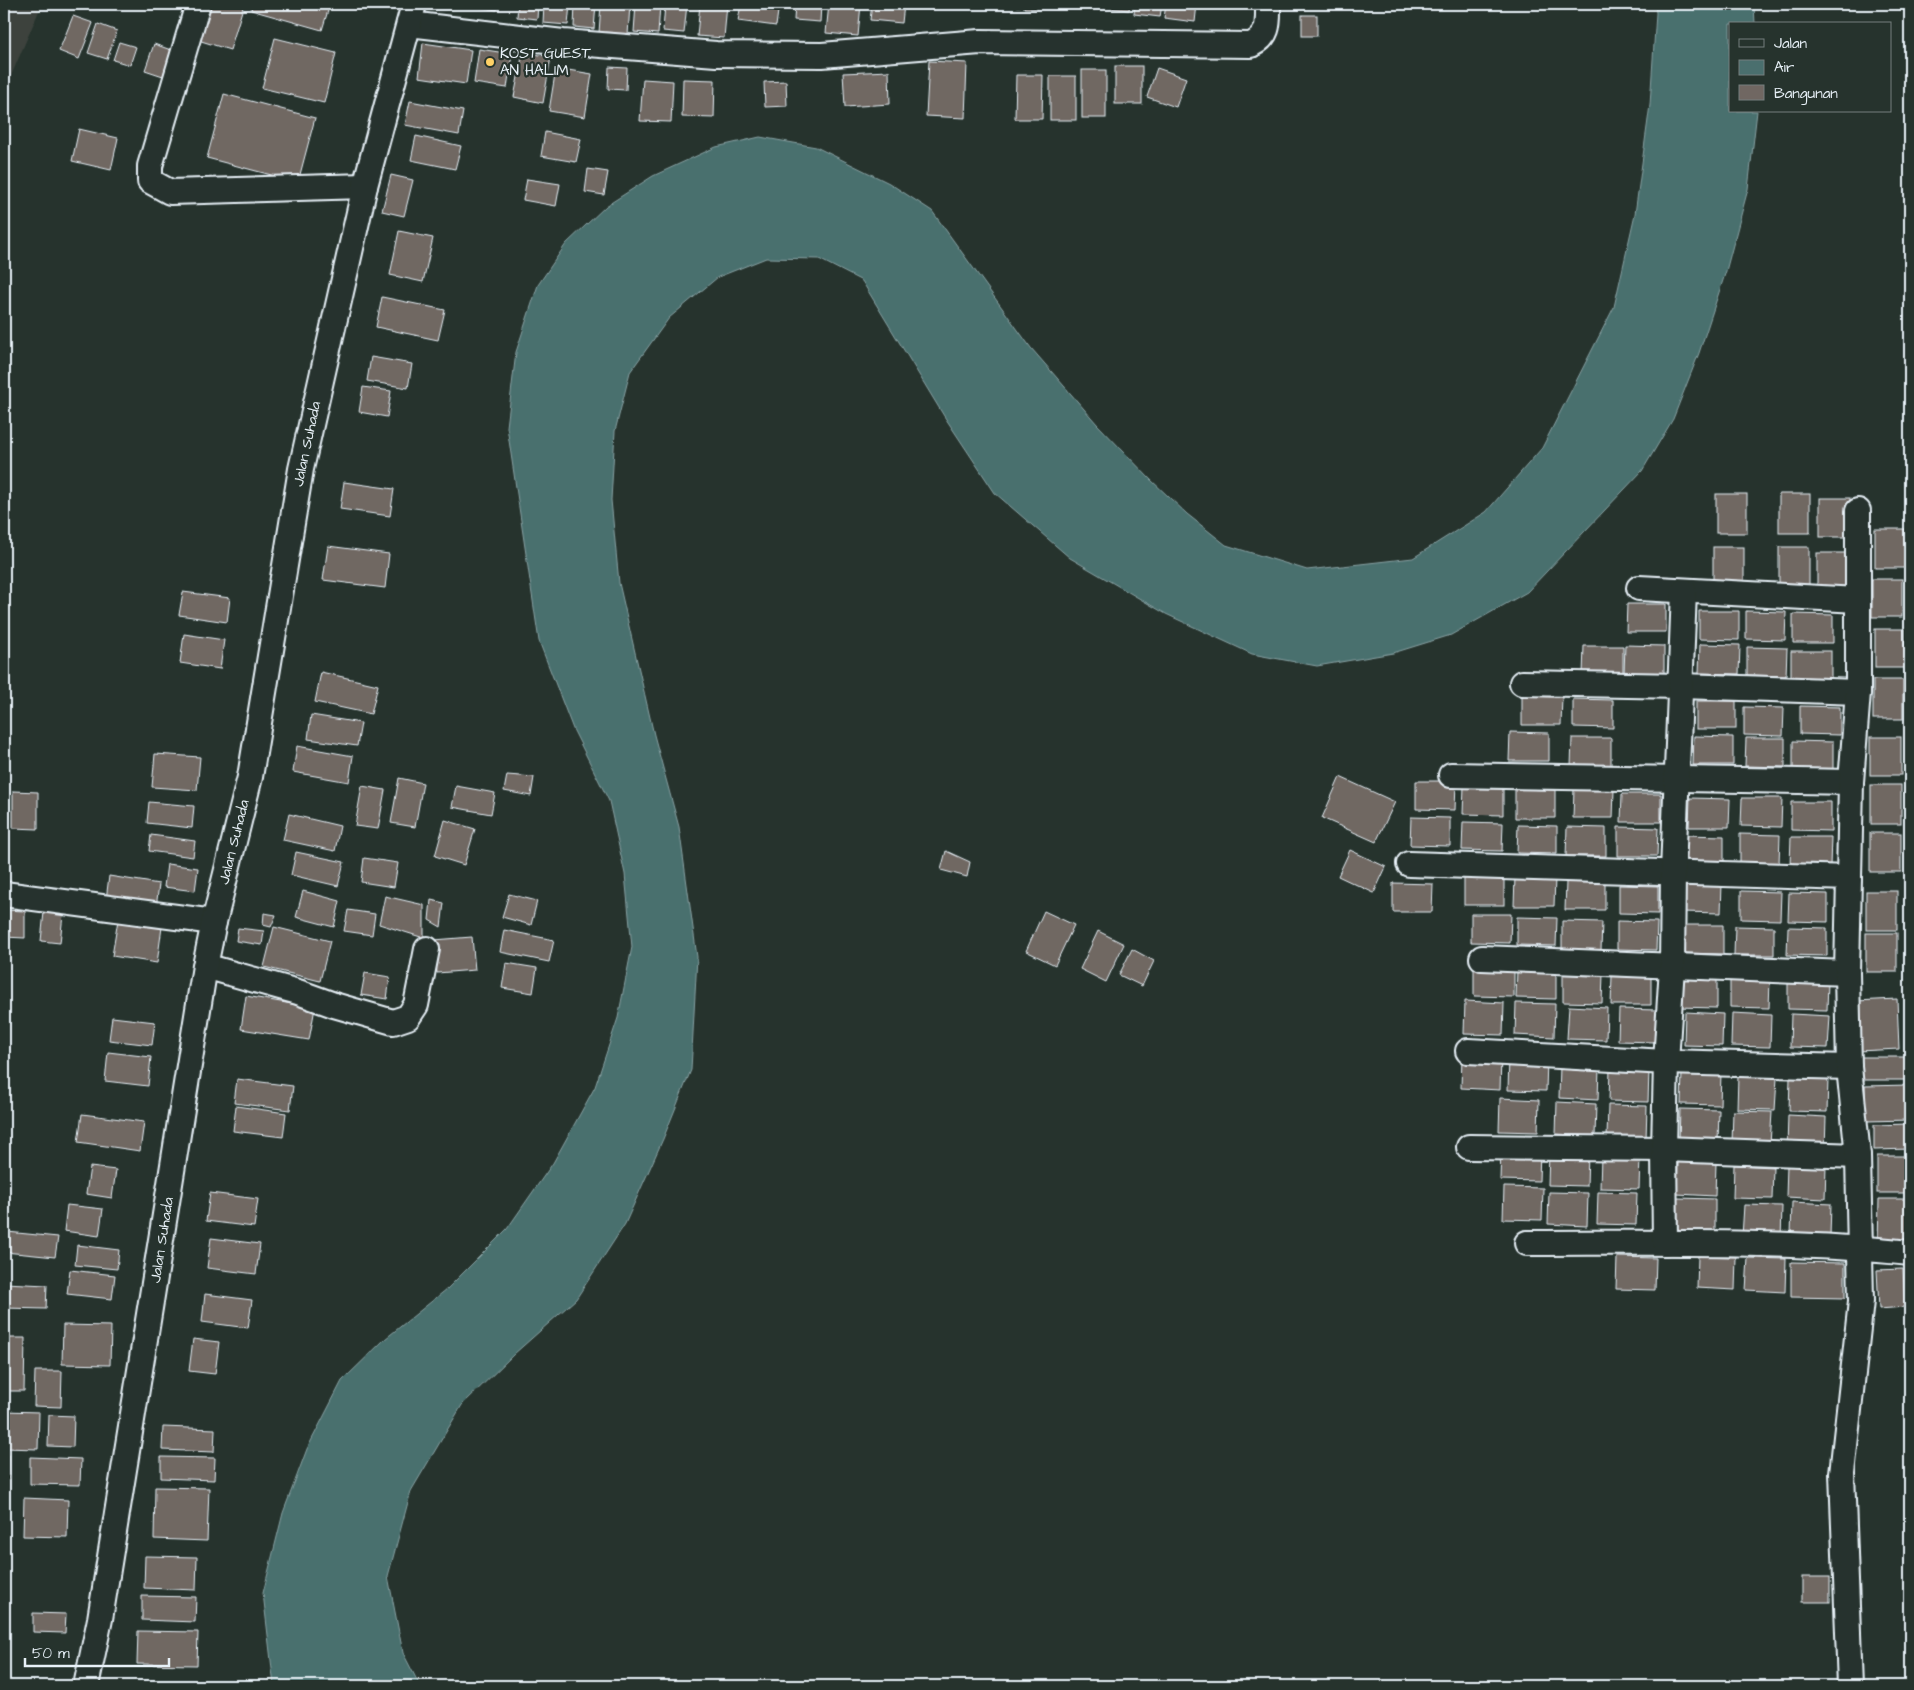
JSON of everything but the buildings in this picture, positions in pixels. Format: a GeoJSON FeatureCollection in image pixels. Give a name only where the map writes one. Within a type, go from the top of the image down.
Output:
{"type":"FeatureCollection","features":[{"type":"Feature","properties":{"kind":"street"},"geometry":{"type":"LineString","coordinates":[[198,4],[150,166],[150,181],[170,192],[365,186]]}},
{"type":"Feature","properties":{"kind":"street"},"geometry":{"type":"LineString","coordinates":[[412,14],[563,42],[716,54],[822,55],[980,42],[1251,45],[1261,40],[1265,33],[1268,19],[1268,4]]}},
{"type":"Feature","properties":{"kind":"street","name":"Jalan Suhada"},"geometry":{"type":"LineString","coordinates":[[86,1686],[111,1551],[205,966],[250,777],[300,469],[365,186],[412,14]]}},
{"type":"Feature","properties":{"kind":"street"},"geometry":{"type":"LineString","coordinates":[[1850,1686],[1842,1473],[1861,1301],[1858,1156],[1849,1067],[1847,972],[1851,782],[1858,692],[1856,600],[1858,511]]}},
{"type":"Feature","properties":{"kind":"street"},"geometry":{"type":"LineString","coordinates":[[1640,588],[1856,600]]}},
{"type":"Feature","properties":{"kind":"street"},"geometry":{"type":"LineString","coordinates":[[1666,1243],[1664,1149],[1666,1062],[1672,966],[1673,872],[1684,591]]}},
{"type":"Feature","properties":{"kind":"street"},"geometry":{"type":"LineString","coordinates":[[1522,683],[1858,692]]}},
{"type":"Feature","properties":{"kind":"street"},"geometry":{"type":"LineString","coordinates":[[1451,775],[1851,782]]}},
{"type":"Feature","properties":{"kind":"street"},"geometry":{"type":"LineString","coordinates":[[1409,864],[1849,878]]}},
{"type":"Feature","properties":{"kind":"street"},"geometry":{"type":"LineString","coordinates":[[4,894],[214,922]]}},
{"type":"Feature","properties":{"kind":"street"},"geometry":{"type":"LineString","coordinates":[[205,966],[298,992],[334,1005],[393,1022],[408,1016],[416,1005],[427,949]]}},
{"type":"Feature","properties":{"kind":"street"},"geometry":{"type":"LineString","coordinates":[[1482,958],[1847,972]]}},
{"type":"Feature","properties":{"kind":"street"},"geometry":{"type":"LineString","coordinates":[[1468,1051],[1666,1062],[1849,1067]]}},
{"type":"Feature","properties":{"kind":"street"},"geometry":{"type":"LineString","coordinates":[[1469,1147],[1664,1149],[1858,1156]]}},
{"type":"Feature","properties":{"kind":"street"},"geometry":{"type":"LineString","coordinates":[[1527,1243],[1666,1243],[1860,1248],[1910,1252]]}},
{"type":"Feature","properties":{"kind":"shaded area"},"geometry":{"type":"Polygon","coordinates":[[[4,4],[42,4],[4,92],[4,4]]]}},
{"type":"Feature","properties":{"kind":"water"},"geometry":{"type":"Polygon","coordinates":[[[1655,4],[1754,4],[1755,22],[1729,22],[1729,112],[1757,112],[1748,189],[1726,271],[1699,353],[1673,419],[1642,471],[1527,592],[1451,635],[1393,653],[1317,666],[1252,654],[1166,614],[1070,558],[995,493],[944,416],[862,281],[819,259],[766,258],[718,277],[669,318],[630,372],[615,431],[611,500],[619,583],[654,735],[679,827],[697,957],[691,1070],[625,1224],[576,1299],[514,1354],[462,1405],[411,1491],[388,1576],[403,1653],[420,1686],[274,1686],[263,1593],[283,1513],[307,1449],[342,1381],[385,1339],[447,1289],[507,1229],[553,1163],[595,1087],[618,1018],[632,947],[625,874],[609,801],[573,729],[539,641],[507,427],[516,352],[538,285],[566,244],[606,206],[653,176],[716,147],[760,137],[816,147],[889,183],[932,211],[1031,348],[1097,424],[1187,514],[1226,545],[1307,570],[1413,558],[1486,512],[1542,448],[1614,307],[1635,214],[1650,105],[1655,4]]]}},
{"type":"Feature","properties":{"kind":"place","name":"KOST GUEST AN HALIM"},"geometry":{"type":"Point","coordinates":[490,62]}}]}
